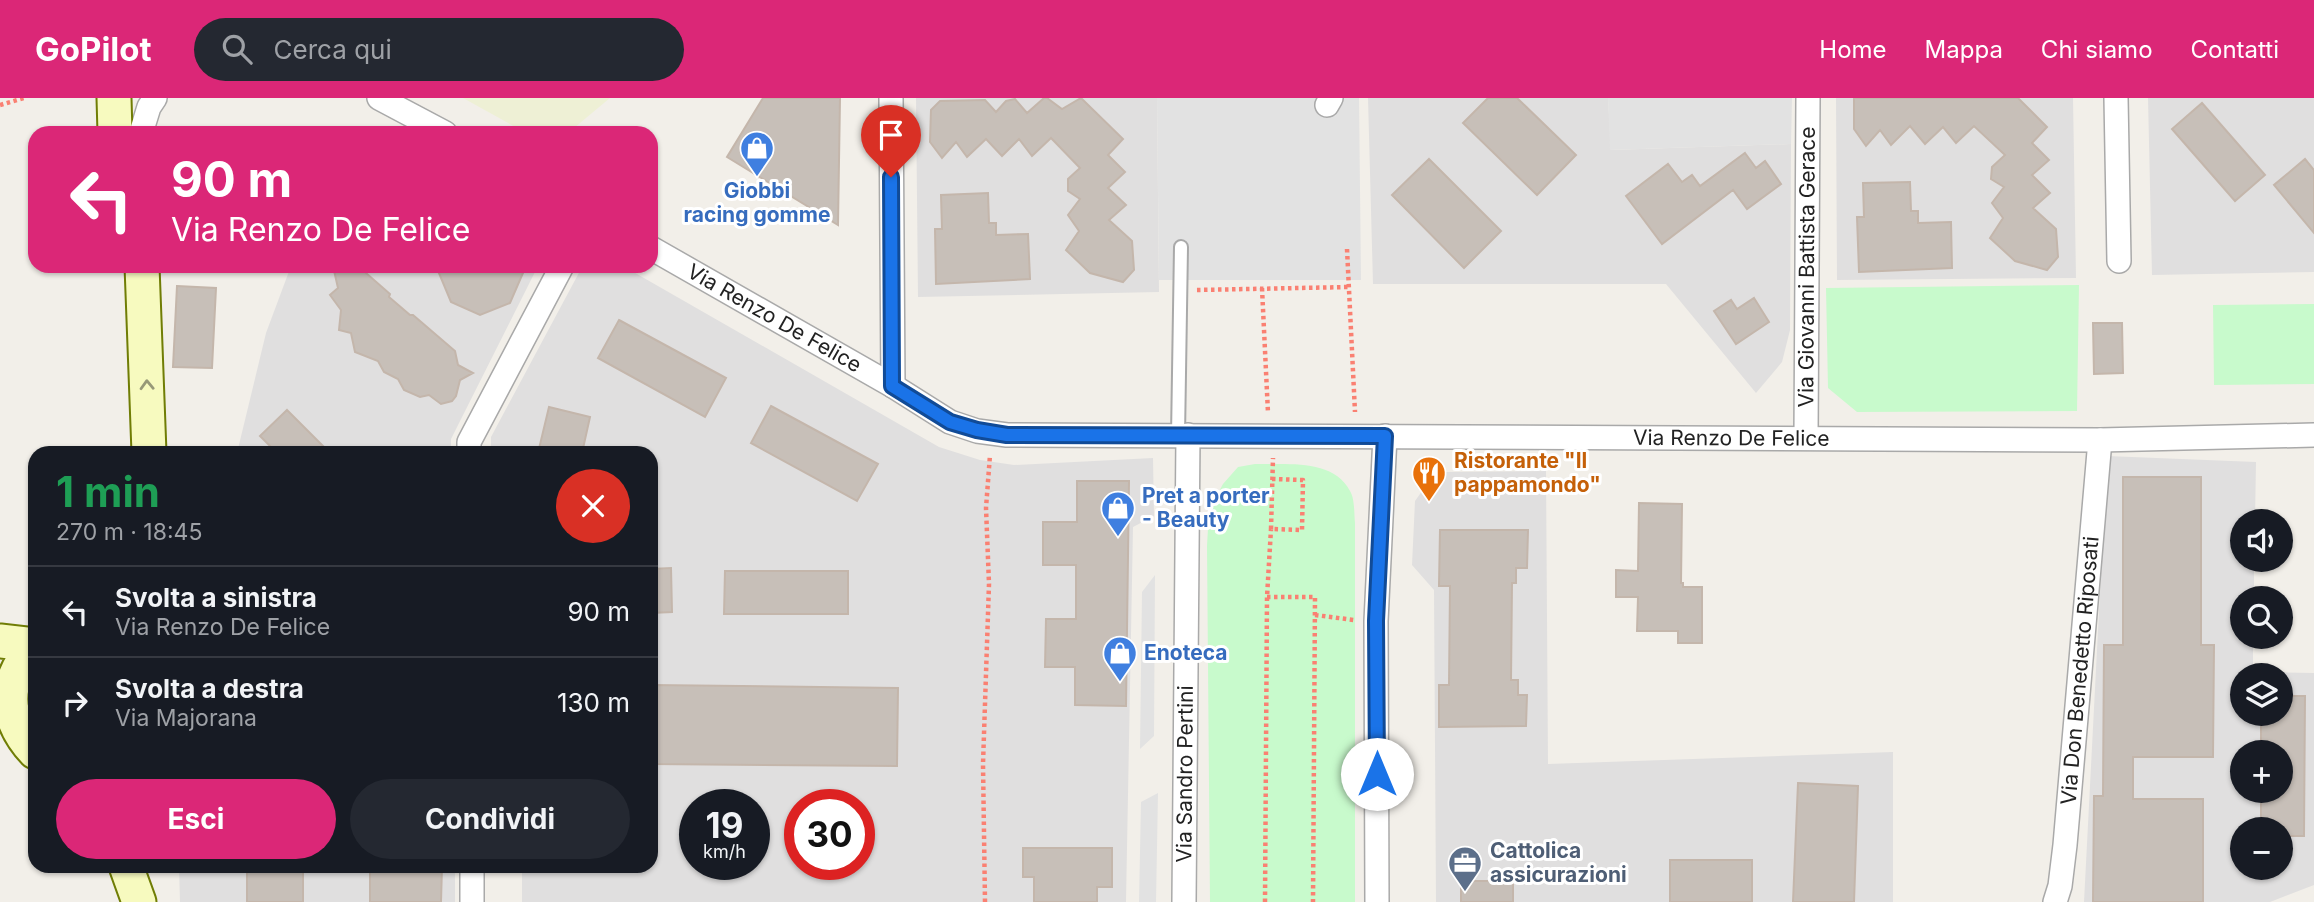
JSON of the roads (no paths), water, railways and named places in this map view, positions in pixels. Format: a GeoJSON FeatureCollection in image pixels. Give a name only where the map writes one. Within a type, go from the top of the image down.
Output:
{"type":"FeatureCollection","features":[{"type":"Feature","properties":{"kind":"street"},"geometry":{"type":"LineString","coordinates":[[114,98],[115,126]]}},
{"type":"Feature","properties":{"kind":"street"},"geometry":{"type":"LineString","coordinates":[[137,98],[139,126]]}},
{"type":"Feature","properties":{"kind":"street"},"geometry":{"type":"LineString","coordinates":[[142,126],[155,98]]}},
{"type":"Feature","properties":{"kind":"street"},"geometry":{"type":"LineString","coordinates":[[379,98],[432,126]]}},
{"type":"Feature","properties":{"kind":"street"},"geometry":{"type":"LineString","coordinates":[[891,98],[892,386]]}},
{"type":"Feature","properties":{"kind":"street","name":"Via Giovanni Battista Gerace"},"geometry":{"type":"LineString","coordinates":[[1806,438],[1808,98]]}},
{"type":"Feature","properties":{"kind":"street"},"geometry":{"type":"LineString","coordinates":[[2116,98],[2119,261]]}},
{"type":"Feature","properties":{"kind":"street","name":"Via Renzo De Felice"},"geometry":{"type":"LineString","coordinates":[[658,252],[950,422],[1007,435],[2100,440],[2314,435]]}},
{"type":"Feature","properties":{"kind":"street"},"geometry":{"type":"LineString","coordinates":[[120,273],[127,446]]}},
{"type":"Feature","properties":{"kind":"street"},"geometry":{"type":"LineString","coordinates":[[142,273],[149,446]]}},
{"type":"Feature","properties":{"kind":"street"},"geometry":{"type":"LineString","coordinates":[[469,446],[558,273]]}},
{"type":"Feature","properties":{"kind":"street","name":"Via Sandro Pertini"},"geometry":{"type":"LineString","coordinates":[[1183,436],[1184,902]]}},
{"type":"Feature","properties":{"kind":"street"},"geometry":{"type":"LineString","coordinates":[[1377,902],[1376,621],[1385,436]]}},
{"type":"Feature","properties":{"kind":"street","name":"Via Don Benedetto Riposati"},"geometry":{"type":"LineString","coordinates":[[2055,902],[2060,886],[2065,845],[2100,440]]}},
{"type":"Feature","properties":{"kind":"street"},"geometry":{"type":"LineString","coordinates":[[0,641],[28,644]]}},
{"type":"Feature","properties":{"kind":"street"},"geometry":{"type":"LineString","coordinates":[[28,653],[13,680],[6,701],[15,724],[28,745]]}},
{"type":"Feature","properties":{"kind":"street"},"geometry":{"type":"LineString","coordinates":[[105,873],[115,902]]}},
{"type":"Feature","properties":{"kind":"street"},"geometry":{"type":"LineString","coordinates":[[129,873],[139,902]]}},
{"type":"Feature","properties":{"kind":"street"},"geometry":{"type":"LineString","coordinates":[[472,873],[472,902]]}},
{"type":"Feature","properties":{"kind":"lane"},"geometry":{"type":"LineString","coordinates":[[1181,247],[1183,436]]}},
{"type":"Feature","properties":{"kind":"place","name":"Giobbi racing gomme"},"geometry":{"type":"Point","coordinates":[757,178]}},
{"type":"Feature","properties":{"kind":"place","name":"Ristorante \"Il pappamondo\""},"geometry":{"type":"Point","coordinates":[1429,503]}},
{"type":"Feature","properties":{"kind":"place","name":"Pret a porter - Beauty"},"geometry":{"type":"Point","coordinates":[1118,538]}},
{"type":"Feature","properties":{"kind":"place","name":"Enoteca"},"geometry":{"type":"Point","coordinates":[1120,683]}},
{"type":"Feature","properties":{"kind":"place","name":"Cattolica assicurazioni"},"geometry":{"type":"Point","coordinates":[1465,893]}}]}
